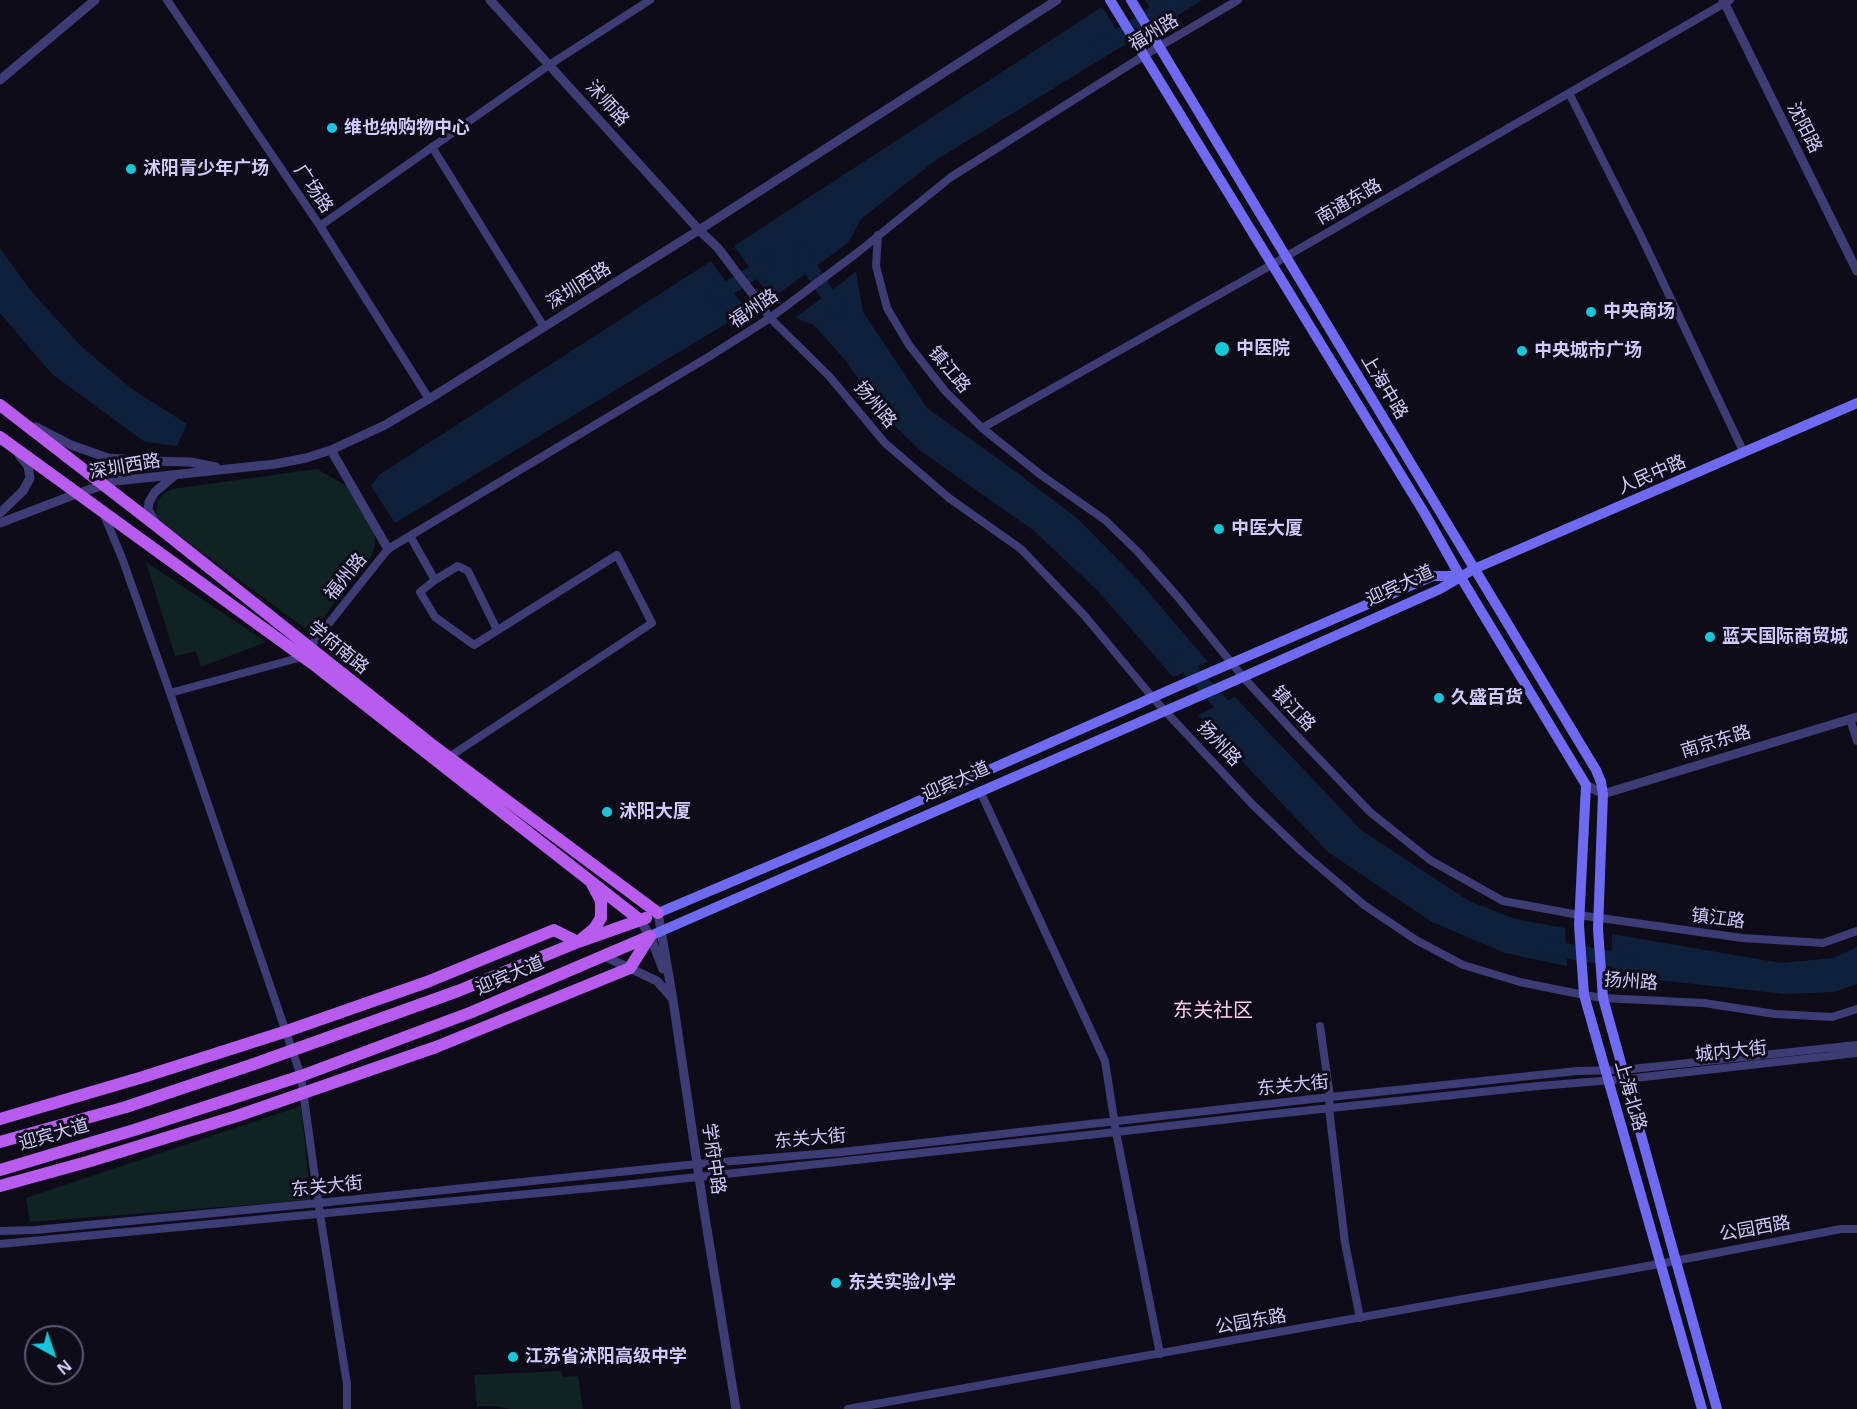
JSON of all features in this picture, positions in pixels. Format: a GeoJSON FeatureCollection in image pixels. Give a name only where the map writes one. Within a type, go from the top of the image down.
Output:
{"type":"FeatureCollection","features":[{"type":"Feature","properties":{"kind":"main road","name":"上海中路"},"geometry":{"type":"LineString","coordinates":[[1110,0],[1425,514],[1586,785]]}},
{"type":"Feature","properties":{"kind":"main road","name":"上海中路"},"geometry":{"type":"LineString","coordinates":[[1131,0],[1596,770],[1603,794]]}},
{"type":"Feature","properties":{"kind":"main road","name":"人民中路"},"geometry":{"type":"LineString","coordinates":[[1460,576],[1857,403]]}},
{"type":"Feature","properties":{"kind":"main road","name":"学府南路"},"geometry":{"type":"LineString","coordinates":[[0,405],[158,527],[306,652],[640,920]]}},
{"type":"Feature","properties":{"kind":"main road","name":"学府南路"},"geometry":{"type":"LineString","coordinates":[[0,437],[104,514],[306,652],[658,913]]}},
{"type":"Feature","properties":{"kind":"main road","name":"迎宾大道"},"geometry":{"type":"LineString","coordinates":[[0,1142],[126,1107],[458,991],[578,942],[658,913],[828,841],[1433,576],[1460,576]]}},
{"type":"Feature","properties":{"kind":"main road","name":"迎宾大道"},"geometry":{"type":"LineString","coordinates":[[0,1170],[302,1076],[472,1012],[1243,677],[1440,589],[1460,576]]}},
{"type":"Feature","properties":{"kind":"main road","name":"上海北路"},"geometry":{"type":"LineString","coordinates":[[1586,785],[1579,920],[1583,990],[1702,1409]]}},
{"type":"Feature","properties":{"kind":"main road","name":"上海北路"},"geometry":{"type":"LineString","coordinates":[[1603,794],[1598,923],[1602,993],[1717,1409]]}},
{"type":"Feature","properties":{"kind":"main road"},"geometry":{"type":"LineString","coordinates":[[0,1119],[287,1031],[427,982],[554,930],[578,942],[594,929],[601,918],[602,901],[588,878]]}},
{"type":"Feature","properties":{"kind":"main road"},"geometry":{"type":"LineString","coordinates":[[0,1186],[87,1162],[304,1093],[436,1047],[630,968],[656,934]]}},
{"type":"Feature","properties":{"kind":"street"},"geometry":{"type":"LineString","coordinates":[[0,80],[95,0]]}},
{"type":"Feature","properties":{"kind":"street","name":"广场路"},"geometry":{"type":"LineString","coordinates":[[167,0],[320,226],[429,399]]}},
{"type":"Feature","properties":{"kind":"street","name":"沭师路"},"geometry":{"type":"LineString","coordinates":[[490,0],[699,230]]}},
{"type":"Feature","properties":{"kind":"street"},"geometry":{"type":"LineString","coordinates":[[320,226],[549,65],[650,0]]}},
{"type":"Feature","properties":{"kind":"street","name":"深圳西路"},"geometry":{"type":"LineString","coordinates":[[0,523],[116,481],[275,465],[306,458],[331,450],[385,425],[699,230],[1057,0]]}},
{"type":"Feature","properties":{"kind":"street","name":"福州路"},"geometry":{"type":"LineString","coordinates":[[306,652],[388,549],[770,318],[857,253],[951,177],[1143,52],[1238,0]]}},
{"type":"Feature","properties":{"kind":"street","name":"南通东路"},"geometry":{"type":"LineString","coordinates":[[982,428],[1273,264],[1726,1]]}},
{"type":"Feature","properties":{"kind":"street","name":"沈阳路"},"geometry":{"type":"LineString","coordinates":[[1726,1],[1857,271]]}},
{"type":"Feature","properties":{"kind":"street"},"geometry":{"type":"LineString","coordinates":[[1569,93],[1642,238],[1744,453]]}},
{"type":"Feature","properties":{"kind":"street"},"geometry":{"type":"LineString","coordinates":[[432,147],[543,327]]}},
{"type":"Feature","properties":{"kind":"street","name":"扬州路"},"geometry":{"type":"LineString","coordinates":[[699,230],[718,248],[770,318],[829,376],[885,443],[949,498],[1021,549],[1084,615],[1153,698],[1269,820],[1302,852],[1364,905],[1416,940],[1463,965],[1520,982],[1704,1003],[1775,1014],[1832,1017],[1857,1009]]}},
{"type":"Feature","properties":{"kind":"street","name":"镇江路"},"geometry":{"type":"LineString","coordinates":[[878,235],[876,266],[886,308],[909,345],[945,391],[982,428],[1041,475],[1105,520],[1138,552],[1177,596],[1243,677],[1370,812],[1430,860],[1503,901],[1579,920],[1742,938],[1823,944],[1857,931]]}},
{"type":"Feature","properties":{"kind":"street"},"geometry":{"type":"LineString","coordinates":[[11,414],[71,445],[108,458],[147,462],[190,462],[227,469]]}},
{"type":"Feature","properties":{"kind":"street"},"geometry":{"type":"LineString","coordinates":[[0,513],[24,491],[30,478],[28,466],[12,446]]}},
{"type":"Feature","properties":{"kind":"street"},"geometry":{"type":"LineString","coordinates":[[331,450],[388,549]]}},
{"type":"Feature","properties":{"kind":"street"},"geometry":{"type":"LineString","coordinates":[[158,527],[148,510],[149,502],[156,492],[175,475]]}},
{"type":"Feature","properties":{"kind":"street"},"geometry":{"type":"LineString","coordinates":[[104,514],[170,693],[302,1076],[320,1214],[347,1384],[347,1409]]}},
{"type":"Feature","properties":{"kind":"street"},"geometry":{"type":"LineString","coordinates":[[410,536],[435,580]]}},
{"type":"Feature","properties":{"kind":"street"},"geometry":{"type":"LineString","coordinates":[[449,758],[652,623],[617,555],[474,645],[435,617],[420,592],[458,566],[468,571],[497,630]]}},
{"type":"Feature","properties":{"kind":"street"},"geometry":{"type":"LineString","coordinates":[[170,693],[306,652]]}},
{"type":"Feature","properties":{"kind":"street"},"geometry":{"type":"LineString","coordinates":[[1854,718],[1857,741]]}},
{"type":"Feature","properties":{"kind":"street","name":"南京东路"},"geometry":{"type":"LineString","coordinates":[[1603,794],[1854,718]]}},
{"type":"Feature","properties":{"kind":"street"},"geometry":{"type":"LineString","coordinates":[[1586,785],[1603,794]]}},
{"type":"Feature","properties":{"kind":"street"},"geometry":{"type":"LineString","coordinates":[[980,791],[1103,1056],[1160,1354]]}},
{"type":"Feature","properties":{"kind":"street"},"geometry":{"type":"LineString","coordinates":[[656,934],[658,913]]}},
{"type":"Feature","properties":{"kind":"street"},"geometry":{"type":"LineString","coordinates":[[640,920],[656,934]]}},
{"type":"Feature","properties":{"kind":"street","name":"学府中路"},"geometry":{"type":"LineString","coordinates":[[656,934],[673,1000],[736,1409]]}},
{"type":"Feature","properties":{"kind":"street"},"geometry":{"type":"LineString","coordinates":[[604,956],[657,981],[673,1000]]}},
{"type":"Feature","properties":{"kind":"street"},"geometry":{"type":"LineString","coordinates":[[1320,1026],[1345,1242],[1360,1318]]}},
{"type":"Feature","properties":{"kind":"street","name":"城内大街"},"geometry":{"type":"LineString","coordinates":[[1624,1075],[1857,1045]]}},
{"type":"Feature","properties":{"kind":"street","name":"城内大街"},"geometry":{"type":"LineString","coordinates":[[1624,1075],[1857,1053]]}},
{"type":"Feature","properties":{"kind":"street","name":"东关大街"},"geometry":{"type":"LineString","coordinates":[[0,1231],[35,1230],[697,1164],[842,1152],[1577,1071],[1607,1075]]}},
{"type":"Feature","properties":{"kind":"street","name":"东关大街"},"geometry":{"type":"LineString","coordinates":[[0,1244],[699,1176],[1116,1132],[1607,1075],[1624,1075]]}},
{"type":"Feature","properties":{"kind":"street","name":"公园西路"},"geometry":{"type":"LineString","coordinates":[[1659,1264],[1841,1229],[1857,1229]]}},
{"type":"Feature","properties":{"kind":"street","name":"公园东路"},"geometry":{"type":"LineString","coordinates":[[849,1409],[1659,1264]]}},
{"type":"Feature","properties":{"kind":"green space"},"geometry":{"type":"Polygon","coordinates":[[[317,469],[345,485],[352,492],[375,530],[375,546],[371,557],[311,633],[161,522],[156,512],[158,501],[163,494],[172,489],[317,469]]]}},
{"type":"Feature","properties":{"kind":"green space"},"geometry":{"type":"Polygon","coordinates":[[[146,562],[266,642],[201,667],[196,651],[175,656],[146,562]]]}},
{"type":"Feature","properties":{"kind":"green space"},"geometry":{"type":"Polygon","coordinates":[[[301,1106],[311,1200],[30,1222],[26,1198],[301,1106]]]}},
{"type":"Feature","properties":{"kind":"green space"},"geometry":{"type":"Polygon","coordinates":[[[561,1371],[563,1377],[578,1376],[583,1409],[510,1409],[477,1406],[474,1375],[561,1371]]]}},
{"type":"Feature","properties":{"kind":"water"},"geometry":{"type":"Polygon","coordinates":[[[1145,0],[1202,0],[1161,26],[1145,0]]]}},
{"type":"Feature","properties":{"kind":"water"},"geometry":{"type":"Polygon","coordinates":[[[1102,7],[1126,44],[936,160],[861,219],[848,243],[771,299],[734,246],[1102,7]]]}},
{"type":"Feature","properties":{"kind":"water"},"geometry":{"type":"Polygon","coordinates":[[[0,248],[31,291],[82,347],[132,389],[187,424],[177,446],[145,442],[52,374],[0,313],[0,248]]]}},
{"type":"Feature","properties":{"kind":"water"},"geometry":{"type":"Polygon","coordinates":[[[711,261],[747,311],[395,523],[371,486],[379,475],[711,261]]]}},
{"type":"Feature","properties":{"kind":"water"},"geometry":{"type":"Polygon","coordinates":[[[856,272],[863,312],[927,408],[1077,518],[1139,581],[1208,662],[1173,677],[1097,590],[1033,530],[922,452],[884,416],[846,361],[814,325],[795,318],[856,272]]]}},
{"type":"Feature","properties":{"kind":"water"},"geometry":{"type":"Polygon","coordinates":[[[1235,697],[1361,830],[1469,901],[1515,919],[1565,928],[1567,966],[1505,953],[1432,922],[1328,852],[1198,715],[1235,697]]]}},
{"type":"Feature","properties":{"kind":"water"},"geometry":{"type":"Polygon","coordinates":[[[1612,934],[1781,963],[1833,958],[1857,947],[1857,984],[1834,992],[1785,994],[1612,975],[1612,934]]]}},
{"type":"Feature","properties":{"kind":"waterway"},"geometry":{"type":"LineString","coordinates":[[1103,46],[1176,0]]}},
{"type":"Feature","properties":{"kind":"waterway"},"geometry":{"type":"LineString","coordinates":[[801,254],[838,311]]}},
{"type":"Feature","properties":{"kind":"waterway"},"geometry":{"type":"LineString","coordinates":[[715,297],[768,263]]}},
{"type":"Feature","properties":{"kind":"waterway"},"geometry":{"type":"LineString","coordinates":[[1178,656],[1234,718]]}},
{"type":"Feature","properties":{"kind":"waterway"},"geometry":{"type":"LineString","coordinates":[[1549,948],[1632,962]]}},
{"type":"Feature","properties":{"kind":"place","name":"维也纳购物中心"},"geometry":{"type":"Point","coordinates":[332,128]}},
{"type":"Feature","properties":{"kind":"place","name":"沭阳青少年广场"},"geometry":{"type":"Point","coordinates":[131,169]}},
{"type":"Feature","properties":{"kind":"place","name":"中央商场"},"geometry":{"type":"Point","coordinates":[1591,312]}},
{"type":"Feature","properties":{"kind":"place","name":"中医院"},"geometry":{"type":"Point","coordinates":[1222,349]}},
{"type":"Feature","properties":{"kind":"place","name":"中央城市广场"},"geometry":{"type":"Point","coordinates":[1522,351]}},
{"type":"Feature","properties":{"kind":"place","name":"中医大厦"},"geometry":{"type":"Point","coordinates":[1219,529]}},
{"type":"Feature","properties":{"kind":"place","name":"蓝天国际商贸城"},"geometry":{"type":"Point","coordinates":[1710,637]}},
{"type":"Feature","properties":{"kind":"place","name":"久盛百货"},"geometry":{"type":"Point","coordinates":[1439,698]}},
{"type":"Feature","properties":{"kind":"place","name":"沭阳大厦"},"geometry":{"type":"Point","coordinates":[607,812]}},
{"type":"Feature","properties":{"kind":"place","name":"东关实验小学"},"geometry":{"type":"Point","coordinates":[836,1283]}},
{"type":"Feature","properties":{"kind":"place","name":"江苏省沭阳高级中学"},"geometry":{"type":"Point","coordinates":[513,1357]}},
{"type":"Feature","properties":{"kind":"district","name":"东关社区"},"geometry":{"type":"Point","coordinates":[1213,1011]}}]}
